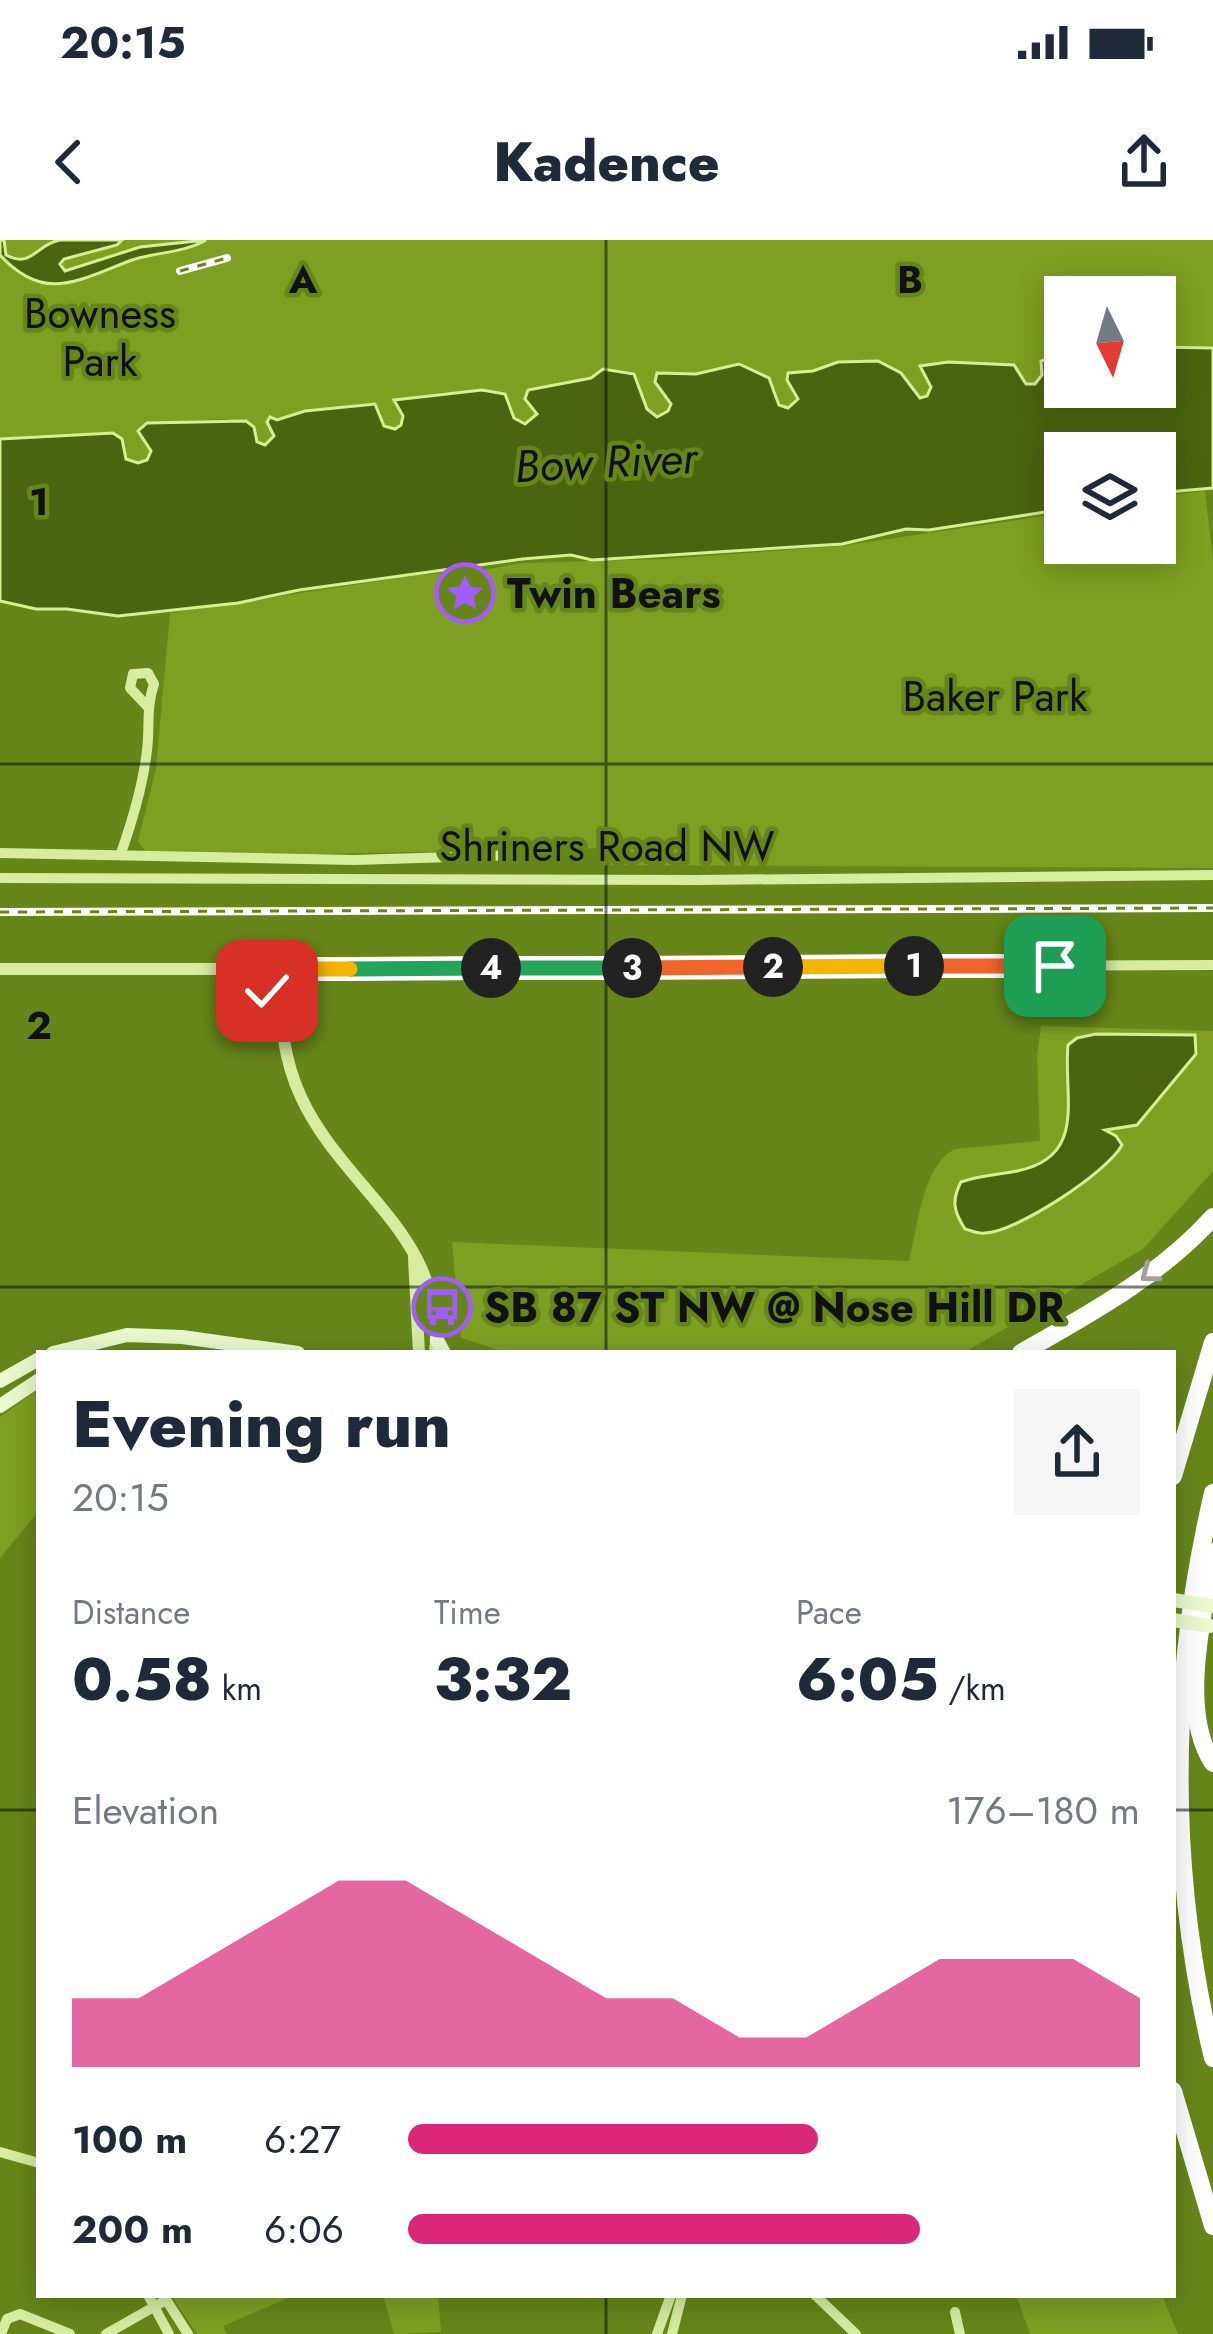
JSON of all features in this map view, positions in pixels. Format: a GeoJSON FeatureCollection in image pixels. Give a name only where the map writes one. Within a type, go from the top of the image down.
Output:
{"type":"FeatureCollection","features":[{"type":"Feature","properties":{"kind":"highway"},"geometry":{"type":"LineString","coordinates":[[1026,1350],[1160,1266],[1213,1217]]}},
{"type":"Feature","properties":{"kind":"highway"},"geometry":{"type":"LineString","coordinates":[[1008,1350],[1078,1321]]}},
{"type":"Feature","properties":{"kind":"highway"},"geometry":{"type":"LineString","coordinates":[[1176,1466],[1213,1342]]}},
{"type":"Feature","properties":{"kind":"highway"},"geometry":{"type":"LineString","coordinates":[[1213,1493],[1196,1564],[1182,1685],[1177,1796],[1187,1919],[1213,2058]]}},
{"type":"Feature","properties":{"kind":"highway"},"geometry":{"type":"LineString","coordinates":[[1213,1552],[1196,1699],[1199,1735],[1213,1763]]}},
{"type":"Feature","properties":{"kind":"highway"},"geometry":{"type":"LineString","coordinates":[[1176,2101],[1213,2226]]}},
{"type":"Feature","properties":{"kind":"main road"},"geometry":{"type":"LineString","coordinates":[[65,1350],[127,1335],[182,1336],[278,1350]]}},
{"type":"Feature","properties":{"kind":"main road"},"geometry":{"type":"LineString","coordinates":[[0,1381],[36,1361]]}},
{"type":"Feature","properties":{"kind":"main road"},"geometry":{"type":"LineString","coordinates":[[0,1406],[36,1383]]}},
{"type":"Feature","properties":{"kind":"main road"},"geometry":{"type":"LineString","coordinates":[[1176,1602],[1212,1622]]}},
{"type":"Feature","properties":{"kind":"main road"},"geometry":{"type":"LineString","coordinates":[[1176,1620],[1212,1622]]}},
{"type":"Feature","properties":{"kind":"street"},"geometry":{"type":"LineString","coordinates":[[122,853],[138,805],[148,747],[147,706]]}},
{"type":"Feature","properties":{"kind":"street"},"geometry":{"type":"LineString","coordinates":[[0,854],[354,860],[555,854]]}},
{"type":"Feature","properties":{"kind":"street","name":"Shriners Road NW"},"geometry":{"type":"LineString","coordinates":[[0,878],[698,880],[1213,875]]}},
{"type":"Feature","properties":{"kind":"street"},"geometry":{"type":"LineString","coordinates":[[0,969],[1213,965]]}},
{"type":"Feature","properties":{"kind":"street"},"geometry":{"type":"LineString","coordinates":[[228,968],[279,998]]}},
{"type":"Feature","properties":{"kind":"street"},"geometry":{"type":"LineString","coordinates":[[277,969],[290,1067],[302,1099],[317,1125],[396,1224],[427,1276],[439,1348]]}},
{"type":"Feature","properties":{"kind":"street"},"geometry":{"type":"LineString","coordinates":[[414,1258],[419,1350]]}},
{"type":"Feature","properties":{"kind":"street"},"geometry":{"type":"LineString","coordinates":[[0,2152],[36,2162]]}},
{"type":"Feature","properties":{"kind":"street"},"geometry":{"type":"LineString","coordinates":[[106,2334],[150,2301],[165,2298],[188,2334]]}},
{"type":"Feature","properties":{"kind":"street"},"geometry":{"type":"LineString","coordinates":[[657,2334],[670,2298]]}},
{"type":"Feature","properties":{"kind":"street"},"geometry":{"type":"LineString","coordinates":[[671,2334],[681,2298]]}},
{"type":"Feature","properties":{"kind":"street"},"geometry":{"type":"LineString","coordinates":[[817,2298],[856,2334]]}},
{"type":"Feature","properties":{"kind":"street"},"geometry":{"type":"LineString","coordinates":[[150,2301],[169,2334]]}},
{"type":"Feature","properties":{"kind":"street"},"geometry":{"type":"LineString","coordinates":[[955,2312],[961,2334]]}},
{"type":"Feature","properties":{"kind":"street"},"geometry":{"type":"LineString","coordinates":[[1,2334],[7,2319],[20,2314],[70,2334]]}},
{"type":"Feature","properties":{"kind":"green space","name":"Bowness Park"},"geometry":{"type":"Polygon","coordinates":[[[0,240],[1213,240],[1213,348],[1176,347],[1176,276],[1044,276],[1044,362],[1035,384],[1026,384],[1014,365],[948,362],[920,366],[931,387],[927,397],[920,398],[901,373],[834,363],[788,374],[798,399],[788,408],[779,405],[776,390],[733,365],[696,374],[660,372],[660,389],[671,403],[657,417],[647,409],[631,372],[601,370],[591,378],[528,390],[537,414],[525,424],[514,418],[510,402],[444,392],[394,400],[403,416],[395,429],[384,426],[375,405],[305,411],[272,426],[274,436],[265,445],[226,419],[159,422],[141,436],[151,451],[138,463],[126,459],[123,443],[113,433],[0,439],[0,240]]]}},
{"type":"Feature","properties":{"kind":"green space","name":"Baker Park"},"geometry":{"type":"Polygon","coordinates":[[[1205,491],[1213,560],[1213,868],[611,865],[609,848],[267,855],[146,851],[138,842],[156,768],[170,613],[522,563],[665,559],[840,546],[1044,516],[1044,564],[1176,564],[1176,494],[1205,491]]]}},
{"type":"Feature","properties":{"kind":"green space"},"geometry":{"type":"Polygon","coordinates":[[[1041,1026],[1213,1031],[1213,1171],[1143,1249],[968,1350],[499,1350],[461,1338],[452,1242],[909,1261],[928,1183],[944,1157],[955,1149],[1040,1141],[1037,1056],[1041,1026]]]}},
{"type":"Feature","properties":{"kind":"green space"},"geometry":{"type":"Polygon","coordinates":[[[36,1391],[36,1515],[0,1558],[0,1417],[36,1391]]]}},
{"type":"Feature","properties":{"kind":"green space"},"geometry":{"type":"Polygon","coordinates":[[[173,2298],[288,2298],[223,2326],[227,2334],[197,2334],[173,2298]]]}},
{"type":"Feature","properties":{"kind":"green space"},"geometry":{"type":"Polygon","coordinates":[[[384,2298],[438,2298],[441,2332],[394,2334],[384,2298]]]}},
{"type":"Feature","properties":{"kind":"green space"},"geometry":{"type":"Polygon","coordinates":[[[1017,2298],[1163,2298],[1178,2334],[1030,2334],[1017,2298]]]}},
{"type":"Feature","properties":{"kind":"water"},"geometry":{"type":"Polygon","coordinates":[[[0,240],[4,240],[6,255],[22,259],[60,240],[122,240],[64,259],[60,264],[65,271],[140,247],[206,240],[78,280],[47,283],[16,270],[0,255],[0,240]]]}},
{"type":"Feature","properties":{"kind":"water","name":"Bow River"},"geometry":{"type":"Polygon","coordinates":[[[1176,347],[1213,348],[1213,488],[1176,491],[1176,432],[1044,432],[1044,512],[929,530],[906,529],[842,544],[592,560],[571,555],[522,559],[238,603],[118,616],[0,601],[0,439],[113,433],[122,439],[126,459],[138,463],[147,460],[151,451],[138,431],[147,423],[246,421],[254,427],[257,442],[265,445],[274,436],[267,422],[270,417],[277,420],[305,411],[375,404],[384,426],[395,429],[403,416],[394,400],[482,390],[505,394],[514,418],[525,424],[537,414],[525,399],[528,390],[591,378],[603,369],[634,374],[647,409],[657,417],[671,404],[655,382],[657,373],[696,374],[739,364],[769,378],[779,405],[788,408],[798,399],[788,373],[838,362],[878,361],[901,373],[920,398],[931,387],[920,366],[948,362],[1014,365],[1026,384],[1035,384],[1042,375],[1044,360],[1044,408],[1176,408],[1176,347]]]}},
{"type":"Feature","properties":{"kind":"water"},"geometry":{"type":"Polygon","coordinates":[[[1096,1034],[1195,1035],[1196,1054],[1137,1125],[1105,1130],[1122,1145],[1080,1185],[999,1230],[965,1229],[955,1206],[961,1182],[1017,1171],[1054,1153],[1067,1122],[1068,1045],[1096,1034]]]}},
{"type":"Feature","properties":{"kind":"railway"},"geometry":{"type":"LineString","coordinates":[[180,271],[227,258]]}},
{"type":"Feature","properties":{"kind":"railway"},"geometry":{"type":"LineString","coordinates":[[0,912],[1213,908]]}},
{"type":"Feature","properties":{"kind":"place","name":"Twin Bears"},"geometry":{"type":"Point","coordinates":[465,593]}},
{"type":"Feature","properties":{"kind":"place","name":"SB 87 ST NW @ Nose Hill DR"},"geometry":{"type":"Point","coordinates":[442,1307]}},
{"type":"Feature","properties":{"kind":"route"},"geometry":{"type":"LineString","coordinates":[[267,991],[279,998],[277,969],[1055,966]]}}]}
